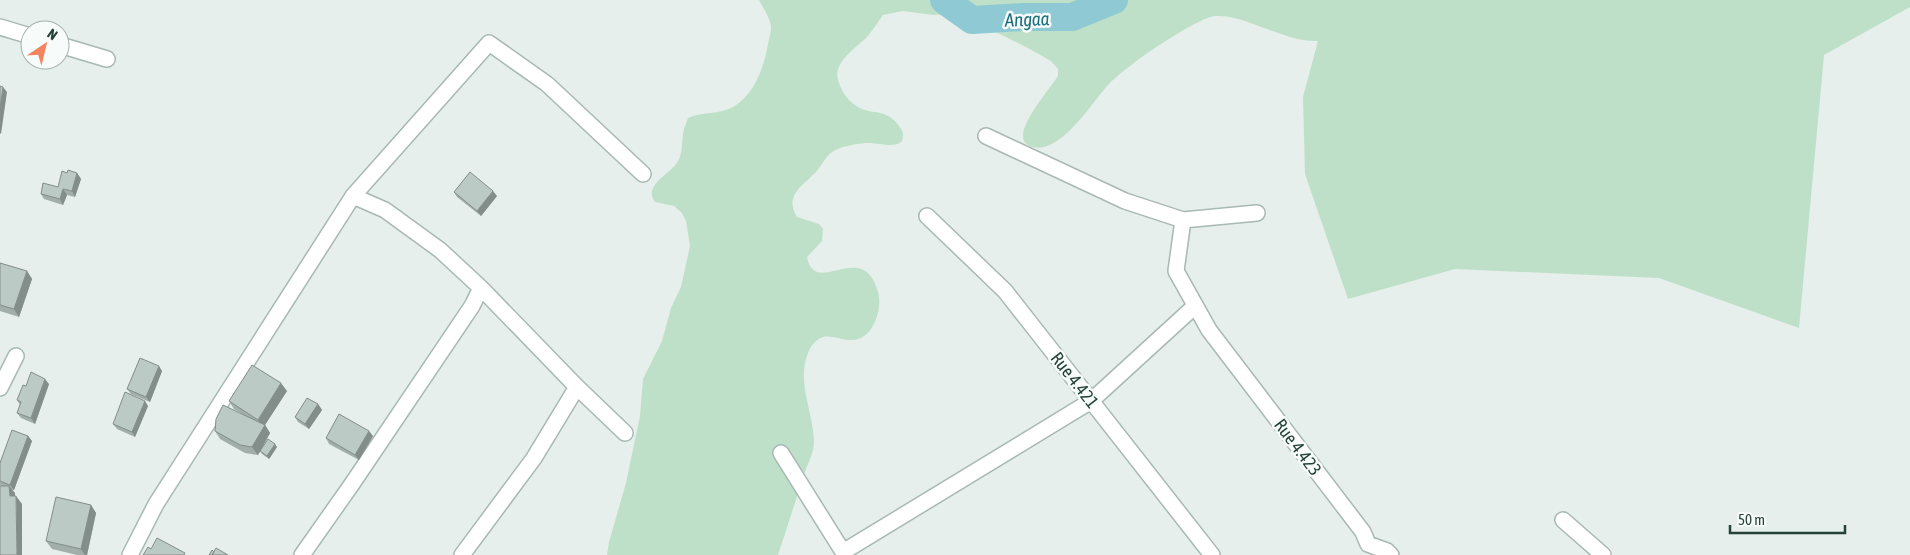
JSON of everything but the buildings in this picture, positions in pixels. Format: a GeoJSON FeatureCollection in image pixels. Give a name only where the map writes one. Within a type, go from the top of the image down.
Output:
{"type":"FeatureCollection","features":[{"type":"Feature","properties":{"kind":"street"},"geometry":{"type":"LineString","coordinates":[[0,27],[20,33]]}},
{"type":"Feature","properties":{"kind":"street"},"geometry":{"type":"LineString","coordinates":[[130,555],[156,504],[353,196],[490,43],[547,84],[643,174]]}},
{"type":"Feature","properties":{"kind":"street"},"geometry":{"type":"LineString","coordinates":[[70,48],[107,59]]}},
{"type":"Feature","properties":{"kind":"street"},"geometry":{"type":"LineString","coordinates":[[986,136],[1124,201],[1183,220],[1258,213]]}},
{"type":"Feature","properties":{"kind":"street"},"geometry":{"type":"LineString","coordinates":[[353,196],[385,210],[440,250],[482,288],[577,387],[625,433]]}},
{"type":"Feature","properties":{"kind":"street","name":"Rue 4.421"},"geometry":{"type":"LineString","coordinates":[[927,216],[1005,291],[1212,555]]}},
{"type":"Feature","properties":{"kind":"street","name":"Rue 4.423"},"geometry":{"type":"LineString","coordinates":[[1183,220],[1176,272],[1209,330],[1363,532],[1367,549],[1387,551],[1391,555]]}},
{"type":"Feature","properties":{"kind":"street"},"geometry":{"type":"LineString","coordinates":[[302,555],[472,306],[482,288]]}},
{"type":"Feature","properties":{"kind":"street"},"geometry":{"type":"LineString","coordinates":[[781,453],[844,554],[1091,401],[1195,306]]}},
{"type":"Feature","properties":{"kind":"street"},"geometry":{"type":"LineString","coordinates":[[0,388],[16,356]]}},
{"type":"Feature","properties":{"kind":"street"},"geometry":{"type":"LineString","coordinates":[[462,555],[534,458],[577,387]]}},
{"type":"Feature","properties":{"kind":"street"},"geometry":{"type":"LineString","coordinates":[[1563,520],[1603,555]]}},
{"type":"Feature","properties":{"kind":"green space"},"geometry":{"type":"Polygon","coordinates":[[[759,0],[1910,0],[1910,7],[1824,55],[1799,328],[1659,278],[1455,269],[1348,299],[1305,174],[1303,97],[1318,41],[1292,38],[1235,18],[1215,16],[1208,18],[1176,34],[1127,68],[1107,86],[1063,137],[1041,148],[1030,146],[1024,141],[1023,133],[1032,112],[1058,76],[1058,69],[1051,61],[959,14],[933,15],[903,11],[883,15],[867,37],[842,61],[837,73],[838,80],[844,94],[855,105],[867,111],[883,114],[894,120],[902,131],[902,141],[895,145],[857,144],[832,152],[817,171],[796,192],[792,203],[797,217],[819,224],[823,229],[822,241],[807,257],[812,268],[819,272],[851,268],[862,269],[871,276],[878,292],[879,307],[871,329],[860,338],[849,340],[823,337],[816,341],[809,351],[804,376],[814,446],[778,555],[607,555],[626,483],[640,416],[643,379],[662,341],[671,308],[681,287],[690,246],[686,221],[682,213],[674,206],[655,202],[652,191],[658,181],[679,160],[684,129],[688,118],[733,107],[741,102],[753,87],[764,62],[771,30],[768,17],[759,0]]]}},
{"type":"Feature","properties":{"kind":"waterway","name":"Angaa"},"geometry":{"type":"LineString","coordinates":[[944,0],[972,20],[1072,17],[1114,0]]}}]}
